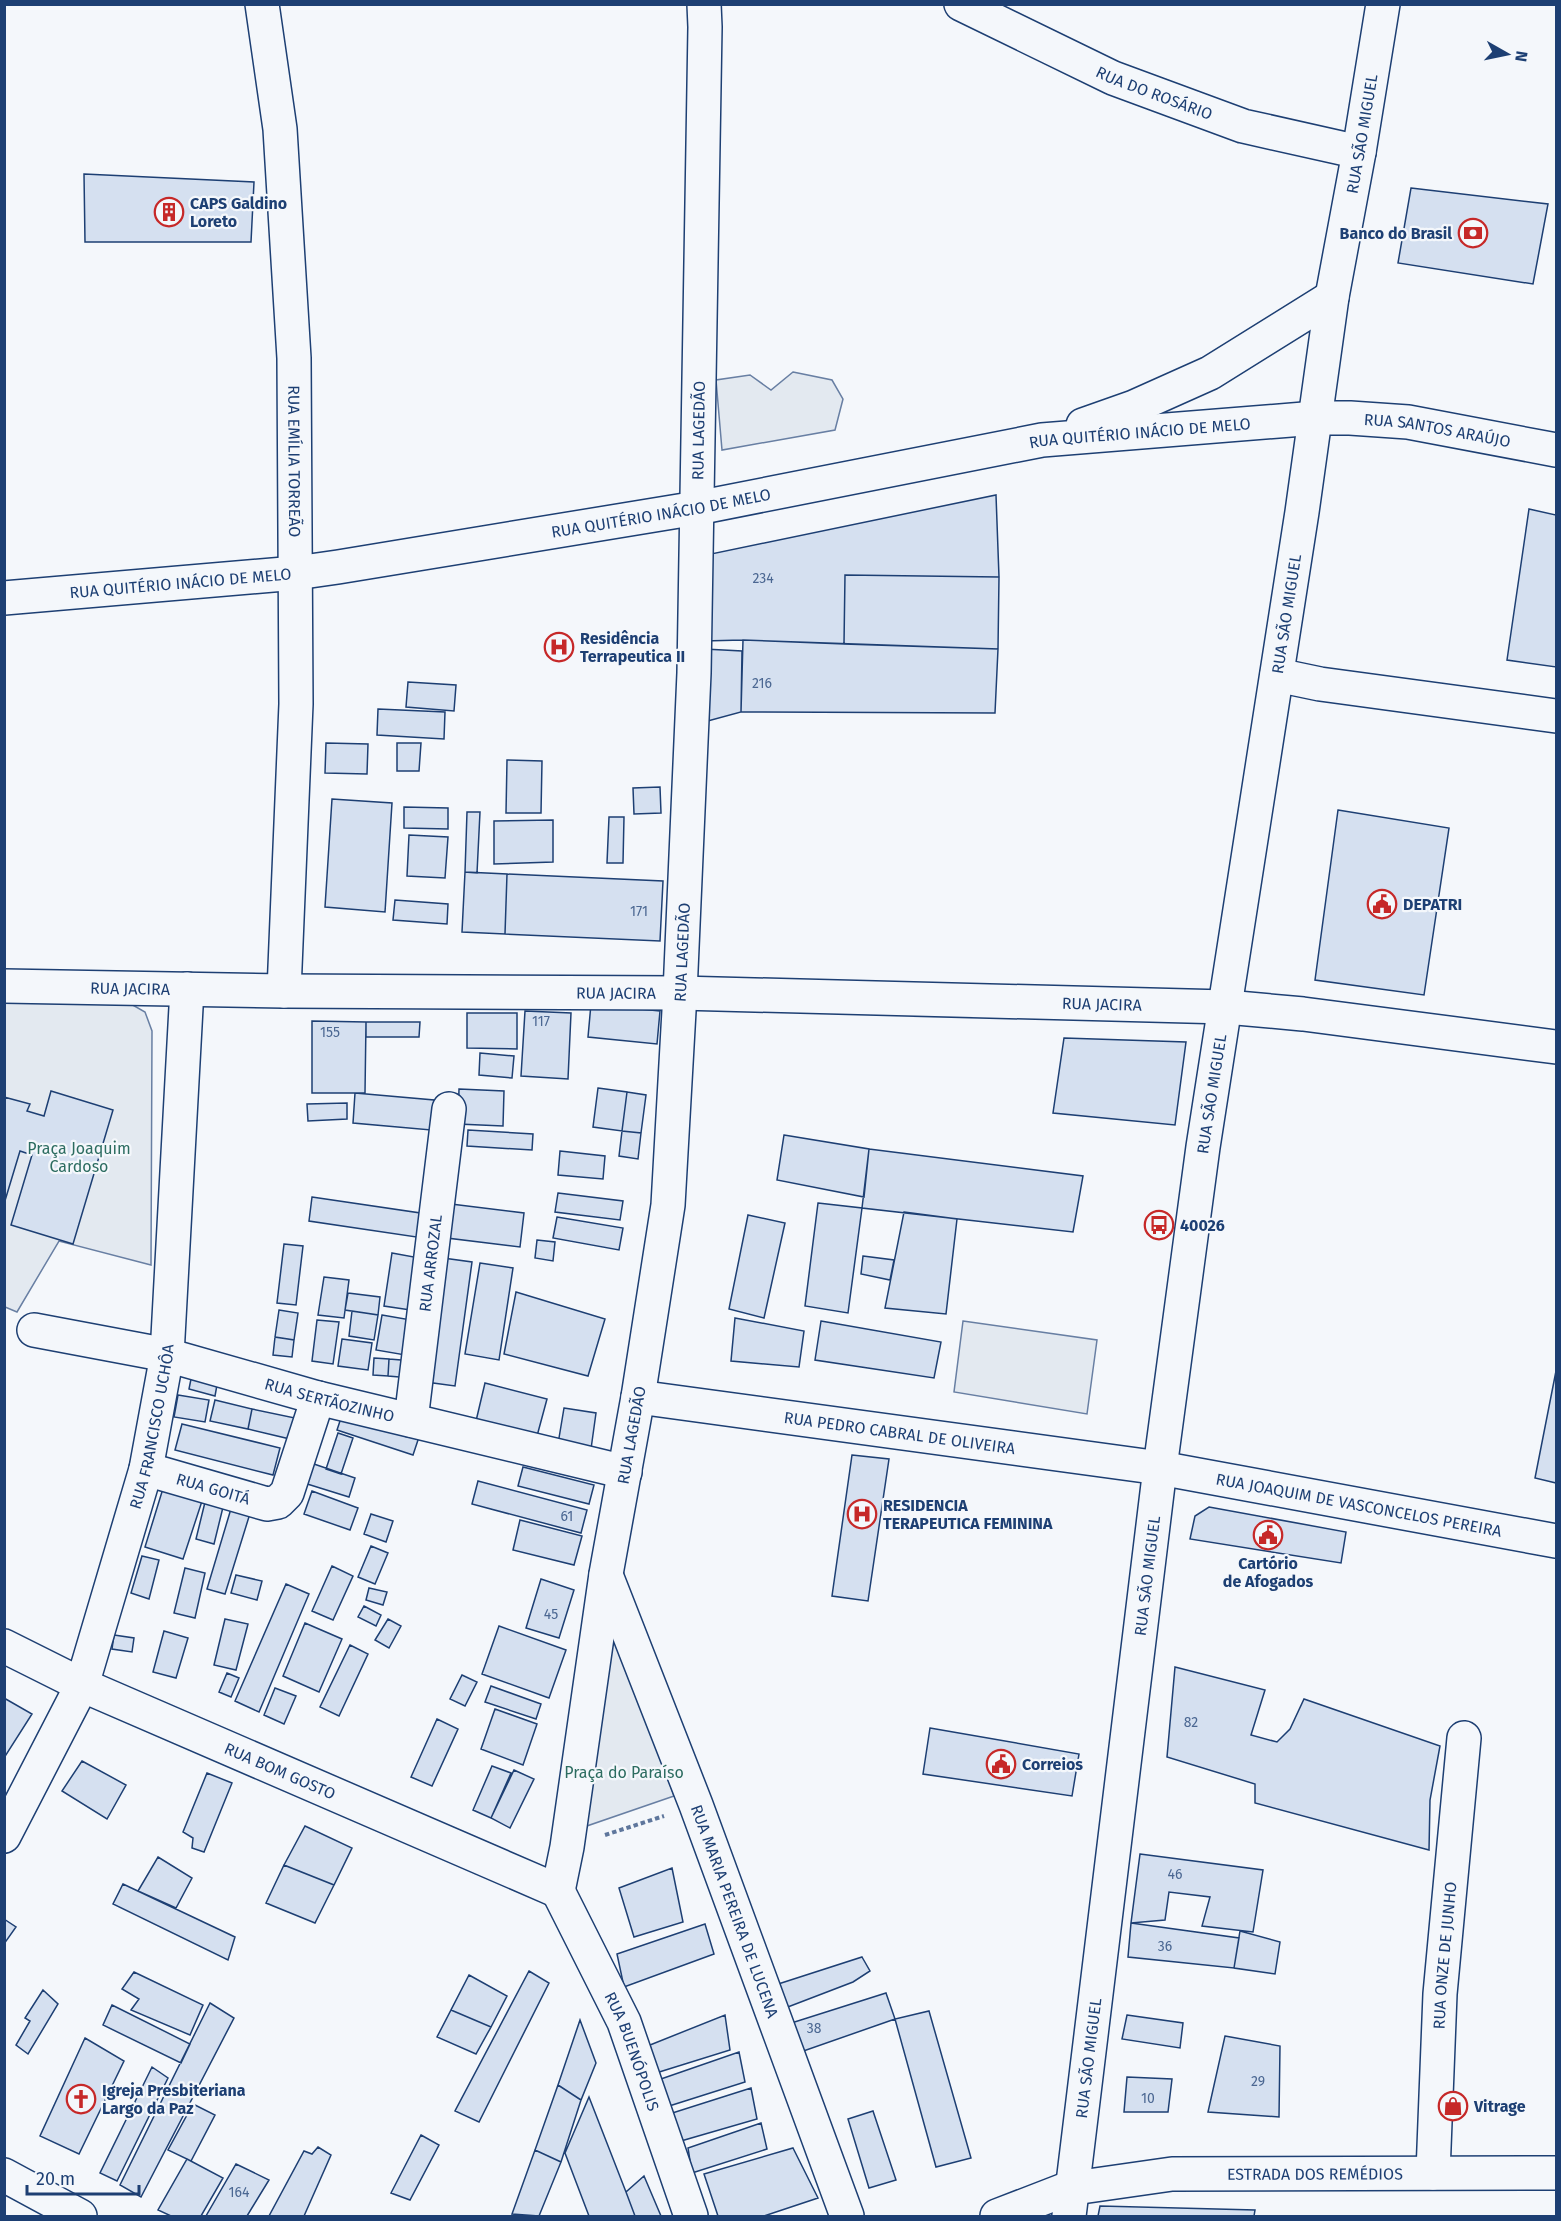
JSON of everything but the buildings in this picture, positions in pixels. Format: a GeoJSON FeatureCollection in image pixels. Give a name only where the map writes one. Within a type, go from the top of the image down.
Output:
{"type":"FeatureCollection","features":[{"type":"Feature","properties":{"kind":"main road","name":"RUA EMÍLIA TORREÃO"},"geometry":{"type":"LineString","coordinates":[[262,4],[280,129],[294,358],[296,704],[284,991]]}},
{"type":"Feature","properties":{"kind":"main road","name":"RUA LAGEDÃO"},"geometry":{"type":"LineString","coordinates":[[558,1891],[567,1847],[606,1574],[638,1397],[668,1205],[694,673],[704,4]]}},
{"type":"Feature","properties":{"kind":"main road","name":"RUA DO ROSÁRIO"},"geometry":{"type":"LineString","coordinates":[[961,4],[1124,82],[1243,126],[1359,152]]}},
{"type":"Feature","properties":{"kind":"main road","name":"RUA SÃO MIGUEL"},"geometry":{"type":"LineString","coordinates":[[1072,2203],[1160,1468],[1203,1147],[1277,675],[1332,297],[1383,4]]}},
{"type":"Feature","properties":{"kind":"main road"},"geometry":{"type":"LineString","coordinates":[[1042,440],[1134,407],[1210,373],[1332,297]]}},
{"type":"Feature","properties":{"kind":"main road","name":"RUA QUITÉRIO INÁCIO DE MELO"},"geometry":{"type":"LineString","coordinates":[[4,598],[296,573],[697,508],[1042,440],[1316,418]]}},
{"type":"Feature","properties":{"kind":"main road","name":"RUA SANTOS ARAÚJO"},"geometry":{"type":"LineString","coordinates":[[1316,418],[1408,422],[1557,450]]}},
{"type":"Feature","properties":{"kind":"main road"},"geometry":{"type":"LineString","coordinates":[[1277,675],[1320,684],[1557,716]]}},
{"type":"Feature","properties":{"kind":"main road","name":"RUA JACIRA"},"geometry":{"type":"LineString","coordinates":[[4,986],[284,991],[680,993],[1226,1007],[1303,1014],[1557,1047]]}},
{"type":"Feature","properties":{"kind":"main road","name":"RUA FRANCISCO UCHÔA"},"geometry":{"type":"LineString","coordinates":[[4,1836],[82,1685],[146,1469],[167,1355],[187,989]]}},
{"type":"Feature","properties":{"kind":"main road","name":"RUA ARROZAL"},"geometry":{"type":"LineString","coordinates":[[411,1420],[449,1109]]}},
{"type":"Feature","properties":{"kind":"main road","name":"RUA SERTÃOZINHO"},"geometry":{"type":"LineString","coordinates":[[34,1330],[167,1355],[318,1398],[625,1472]]}},
{"type":"Feature","properties":{"kind":"main road","name":"RUA PEDRO CABRAL DE OLIVEIRA"},"geometry":{"type":"LineString","coordinates":[[638,1397],[1160,1468]]}},
{"type":"Feature","properties":{"kind":"main road","name":"RUA GOITÁ"},"geometry":{"type":"LineString","coordinates":[[146,1469],[267,1504],[278,1502],[287,1493],[318,1398]]}},
{"type":"Feature","properties":{"kind":"main road","name":"RUA JOAQUIM DE VASCONCELOS PEREIRA"},"geometry":{"type":"LineString","coordinates":[[1160,1468],[1557,1541]]}},
{"type":"Feature","properties":{"kind":"main road","name":"RUA MARIA PEREIRA DE LUCENA"},"geometry":{"type":"LineString","coordinates":[[606,1574],[696,1805],[847,2217]]}},
{"type":"Feature","properties":{"kind":"main road","name":"RUA BOM GOSTO"},"geometry":{"type":"LineString","coordinates":[[4,1646],[82,1685],[558,1891]]}},
{"type":"Feature","properties":{"kind":"main road","name":"RUA ONZE DE JUNHO"},"geometry":{"type":"LineString","coordinates":[[1433,2173],[1440,1994],[1464,1738]]}},
{"type":"Feature","properties":{"kind":"main road","name":"RUA BUENÓPOLIS"},"geometry":{"type":"LineString","coordinates":[[558,1891],[624,2022],[691,2217]]}},
{"type":"Feature","properties":{"kind":"main road","name":"ESTRADA DOS REMÉDIOS"},"geometry":{"type":"LineString","coordinates":[[997,2217],[1066,2189],[1072,2203],[1172,2174],[1557,2173]]}},
{"type":"Feature","properties":{"kind":"main road"},"geometry":{"type":"LineString","coordinates":[[4,2175],[80,2217]]}},
{"type":"Feature","properties":{"kind":"path"},"geometry":{"type":"LineString","coordinates":[[567,1847],[696,1805]]}},
{"type":"Feature","properties":{"kind":"green space"},"geometry":{"type":"Polygon","coordinates":[[[793,372],[832,380],[843,399],[835,430],[722,450],[716,380],[750,375],[771,390],[793,372]]]}},
{"type":"Feature","properties":{"kind":"green space","name":"Praça Joaquim Cardoso"},"geometry":{"type":"Polygon","coordinates":[[[5,1003],[131,1004],[145,1012],[152,1031],[151,1265],[59,1241],[17,1312],[5,1307],[5,1003]]]}},
{"type":"Feature","properties":{"kind":"green space"},"geometry":{"type":"Polygon","coordinates":[[[963,1321],[1097,1340],[1087,1414],[954,1392],[963,1321]]]}},
{"type":"Feature","properties":{"kind":"green space","name":"Praça do Paraíso"},"geometry":{"type":"Polygon","coordinates":[[[612,1642],[618,1643],[629,1663],[674,1796],[578,1829],[612,1642]]]}},
{"type":"Feature","properties":{"kind":"place","name":"CAPS Galdino Loreto"},"geometry":{"type":"Point","coordinates":[169,212]}},
{"type":"Feature","properties":{"kind":"place","name":"Banco do Brasil"},"geometry":{"type":"Point","coordinates":[1473,233]}},
{"type":"Feature","properties":{"kind":"place","name":"Residência Terrapeutica II"},"geometry":{"type":"Point","coordinates":[559,647]}},
{"type":"Feature","properties":{"kind":"place","name":"DEPATRI"},"geometry":{"type":"Point","coordinates":[1382,904]}},
{"type":"Feature","properties":{"kind":"place","name":"40026"},"geometry":{"type":"Point","coordinates":[1159,1225]}},
{"type":"Feature","properties":{"kind":"place","name":"RESIDENCIA TERAPEUTICA FEMININA"},"geometry":{"type":"Point","coordinates":[862,1514]}},
{"type":"Feature","properties":{"kind":"place","name":"Cartório de Afogados"},"geometry":{"type":"Point","coordinates":[1268,1535]}},
{"type":"Feature","properties":{"kind":"place","name":"Correios"},"geometry":{"type":"Point","coordinates":[1001,1764]}},
{"type":"Feature","properties":{"kind":"place","name":"Igreja Presbiteriana Largo da Paz"},"geometry":{"type":"Point","coordinates":[81,2099]}},
{"type":"Feature","properties":{"kind":"place","name":"Vitrage"},"geometry":{"type":"Point","coordinates":[1453,2106]}}]}
